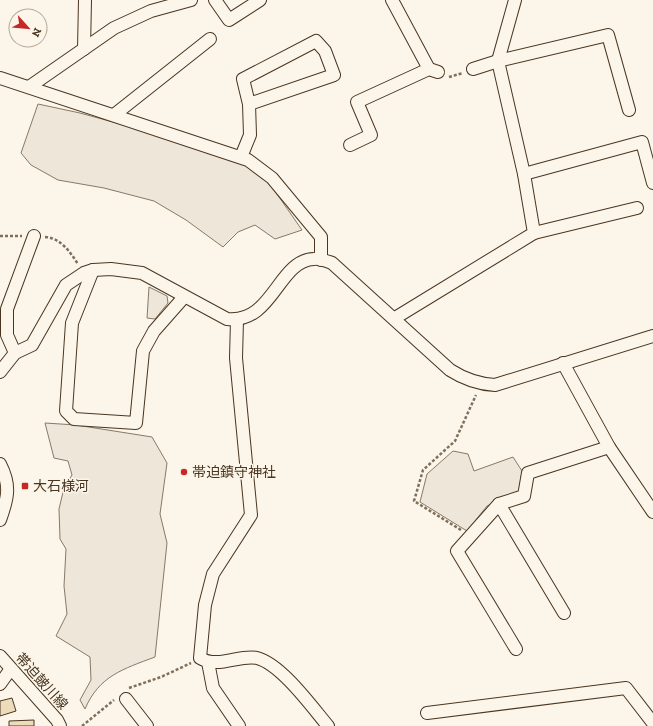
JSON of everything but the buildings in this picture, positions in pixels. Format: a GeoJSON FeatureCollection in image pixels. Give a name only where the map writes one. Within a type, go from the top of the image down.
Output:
{"type":"FeatureCollection","features":[{"type":"Feature","properties":{"kind":"street"},"geometry":{"type":"LineString","coordinates":[[84,49],[85,0]]}},
{"type":"Feature","properties":{"kind":"street"},"geometry":{"type":"LineString","coordinates":[[29,87],[150,5],[191,0]]}},
{"type":"Feature","properties":{"kind":"street"},"geometry":{"type":"LineString","coordinates":[[215,0],[229,20],[260,0]]}},
{"type":"Feature","properties":{"kind":"street"},"geometry":{"type":"LineString","coordinates":[[350,145],[371,135],[357,102],[434,71],[392,0]]}},
{"type":"Feature","properties":{"kind":"street"},"geometry":{"type":"LineString","coordinates":[[515,0],[498,61],[524,174],[534,232]]}},
{"type":"Feature","properties":{"kind":"street"},"geometry":{"type":"LineString","coordinates":[[473,69],[498,61],[608,35],[629,110]]}},
{"type":"Feature","properties":{"kind":"street"},"geometry":{"type":"LineString","coordinates":[[114,115],[210,39]]}},
{"type":"Feature","properties":{"kind":"street"},"geometry":{"type":"LineString","coordinates":[[241,157],[250,134],[249,104],[243,79],[316,41],[325,51],[334,75],[249,104]]}},
{"type":"Feature","properties":{"kind":"street"},"geometry":{"type":"LineString","coordinates":[[0,78],[248,160],[272,178],[321,237],[322,260]]}},
{"type":"Feature","properties":{"kind":"street"},"geometry":{"type":"LineString","coordinates":[[524,174],[642,142],[653,183]]}},
{"type":"Feature","properties":{"kind":"street"},"geometry":{"type":"LineString","coordinates":[[395,318],[534,232],[637,208]]}},
{"type":"Feature","properties":{"kind":"street"},"geometry":{"type":"LineString","coordinates":[[15,353],[7,335],[7,309],[34,236]]}},
{"type":"Feature","properties":{"kind":"street"},"geometry":{"type":"LineString","coordinates":[[0,372],[15,353],[32,345],[66,285],[88,271],[111,269],[142,273],[227,319],[237,320],[258,311],[301,262],[314,258],[332,263],[395,318],[450,370],[462,377],[481,384],[495,385],[653,336]]}},
{"type":"Feature","properties":{"kind":"street"},"geometry":{"type":"LineString","coordinates":[[88,271],[72,323],[66,412],[74,419],[136,423],[143,351],[154,331],[184,297]]}},
{"type":"Feature","properties":{"kind":"street"},"geometry":{"type":"LineString","coordinates":[[237,320],[236,358],[251,515],[213,574],[205,605],[204,660],[213,688],[239,726]]}},
{"type":"Feature","properties":{"kind":"street"},"geometry":{"type":"LineString","coordinates":[[563,363],[609,447],[653,512]]}},
{"type":"Feature","properties":{"kind":"street"},"geometry":{"type":"LineString","coordinates":[[516,649],[457,551],[499,504],[524,496],[528,473],[609,447]]}},
{"type":"Feature","properties":{"kind":"street"},"geometry":{"type":"LineString","coordinates":[[0,464],[7,478],[8,498],[0,520]]}},
{"type":"Feature","properties":{"kind":"street"},"geometry":{"type":"LineString","coordinates":[[499,504],[564,613]]}},
{"type":"Feature","properties":{"kind":"street","name":"帯迫皷川線"},"geometry":{"type":"LineString","coordinates":[[0,656],[10,670],[57,720],[60,726]]}},
{"type":"Feature","properties":{"kind":"street"},"geometry":{"type":"LineString","coordinates":[[204,660],[257,658],[279,671],[328,726]]}},
{"type":"Feature","properties":{"kind":"street"},"geometry":{"type":"LineString","coordinates":[[0,684],[10,670]]}},
{"type":"Feature","properties":{"kind":"street"},"geometry":{"type":"LineString","coordinates":[[427,713],[626,688],[653,723]]}},
{"type":"Feature","properties":{"kind":"street"},"geometry":{"type":"LineString","coordinates":[[122,696],[147,726]]}},
{"type":"Feature","properties":{"kind":"path"},"geometry":{"type":"LineString","coordinates":[[434,71],[451,78],[473,69]]}},
{"type":"Feature","properties":{"kind":"path"},"geometry":{"type":"LineString","coordinates":[[0,236],[53,237],[69,250],[88,271]]}},
{"type":"Feature","properties":{"kind":"path"},"geometry":{"type":"LineString","coordinates":[[470,535],[414,501],[423,470],[455,441],[481,384]]}},
{"type":"Feature","properties":{"kind":"path"},"geometry":{"type":"LineString","coordinates":[[82,726],[122,696],[129,687],[161,677],[204,660]]}},
{"type":"Feature","properties":{"kind":"shaded area"},"geometry":{"type":"Polygon","coordinates":[[[38,104],[80,113],[226,153],[263,174],[302,230],[275,239],[255,225],[238,232],[223,247],[186,220],[154,201],[104,188],[58,180],[31,165],[21,153],[38,104]]]}},
{"type":"Feature","properties":{"kind":"shaded area"},"geometry":{"type":"Polygon","coordinates":[[[149,287],[167,296],[168,303],[155,319],[147,318],[149,287]]]}},
{"type":"Feature","properties":{"kind":"shaded area"},"geometry":{"type":"Polygon","coordinates":[[[45,423],[76,425],[152,437],[167,463],[160,514],[167,543],[155,657],[113,675],[97,689],[85,709],[80,700],[91,680],[90,657],[56,636],[67,614],[64,586],[66,549],[60,539],[59,509],[64,488],[72,475],[68,461],[54,458],[45,423]]]}},
{"type":"Feature","properties":{"kind":"shaded area"},"geometry":{"type":"Polygon","coordinates":[[[453,451],[468,454],[474,471],[513,457],[522,471],[519,492],[487,506],[467,531],[420,502],[427,474],[453,451]]]}},
{"type":"Feature","properties":{"kind":"place","name":"帯迫鎮守神社"},"geometry":{"type":"Point","coordinates":[184,472]}},
{"type":"Feature","properties":{"kind":"place","name":"大石様河"},"geometry":{"type":"Point","coordinates":[25,486]}}]}
